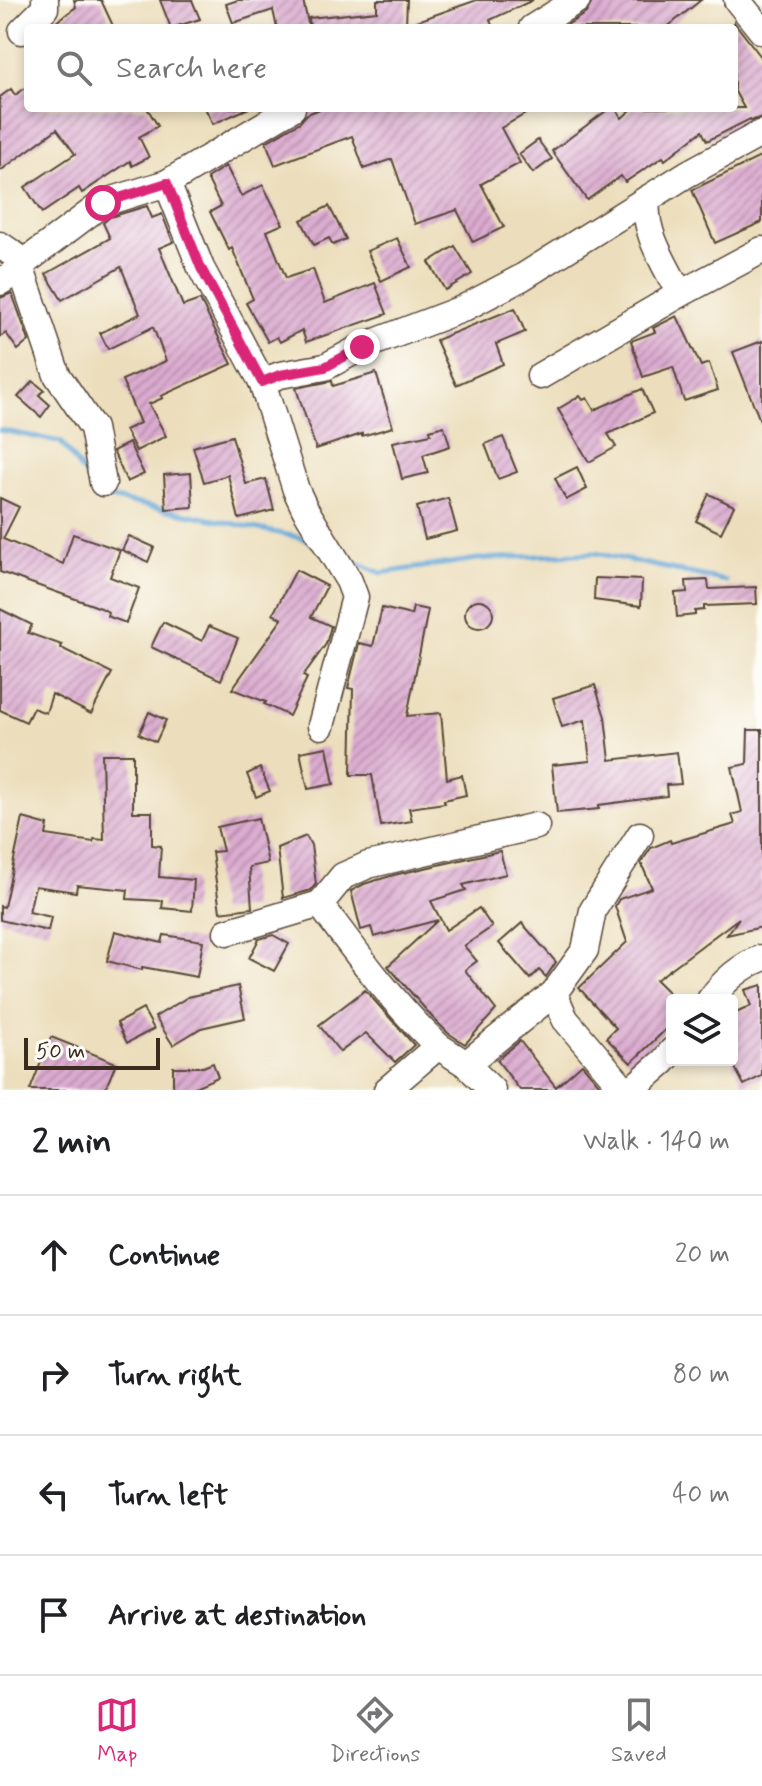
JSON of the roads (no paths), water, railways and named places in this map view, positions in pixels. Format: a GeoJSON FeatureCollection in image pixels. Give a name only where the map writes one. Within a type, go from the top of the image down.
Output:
{"type":"FeatureCollection","features":[{"type":"Feature","properties":{"kind":"street"},"geometry":{"type":"LineString","coordinates":[[29,24],[45,8],[45,0]]}},
{"type":"Feature","properties":{"kind":"street"},"geometry":{"type":"LineString","coordinates":[[538,24],[577,0]]}},
{"type":"Feature","properties":{"kind":"street"},"geometry":{"type":"LineString","coordinates":[[15,271],[103,203],[167,183],[285,112]]}},
{"type":"Feature","properties":{"kind":"street"},"geometry":{"type":"LineString","coordinates":[[262,382],[280,375],[325,367],[362,347],[462,309],[521,278],[687,174],[762,133]]}},
{"type":"Feature","properties":{"kind":"street"},"geometry":{"type":"LineString","coordinates":[[167,183],[201,268],[262,382],[296,490],[349,581],[355,597],[321,726]]}},
{"type":"Feature","properties":{"kind":"street"},"geometry":{"type":"LineString","coordinates":[[647,199],[645,215],[654,243],[680,294]]}},
{"type":"Feature","properties":{"kind":"street"},"geometry":{"type":"LineString","coordinates":[[0,245],[15,271],[57,375],[93,428],[103,483]]}},
{"type":"Feature","properties":{"kind":"street"},"geometry":{"type":"LineString","coordinates":[[540,376],[762,250]]}},
{"type":"Feature","properties":{"kind":"street"},"geometry":{"type":"LineString","coordinates":[[227,932],[320,904],[343,876],[368,865],[536,826]]}},
{"type":"Feature","properties":{"kind":"street"},"geometry":{"type":"LineString","coordinates":[[466,1064],[554,993],[585,950],[593,910],[640,835]]}},
{"type":"Feature","properties":{"kind":"street"},"geometry":{"type":"LineString","coordinates":[[320,904],[405,1015],[438,1046],[466,1064],[492,1090]]}},
{"type":"Feature","properties":{"kind":"street"},"geometry":{"type":"LineString","coordinates":[[714,994],[748,963],[762,958]]}},
{"type":"Feature","properties":{"kind":"street"},"geometry":{"type":"LineString","coordinates":[[554,993],[565,1019],[625,1090]]}},
{"type":"Feature","properties":{"kind":"street"},"geometry":{"type":"LineString","coordinates":[[387,1090],[438,1046]]}},
{"type":"Feature","properties":{"kind":"street"},"geometry":{"type":"LineString","coordinates":[[631,1090],[666,1058]]}},
{"type":"Feature","properties":{"kind":"waterway"},"geometry":{"type":"LineString","coordinates":[[0,430],[61,442],[100,496],[302,538],[316,544]]}},
{"type":"Feature","properties":{"kind":"waterway"},"geometry":{"type":"LineString","coordinates":[[347,558],[381,573],[478,559],[596,553],[726,581]]}}]}
